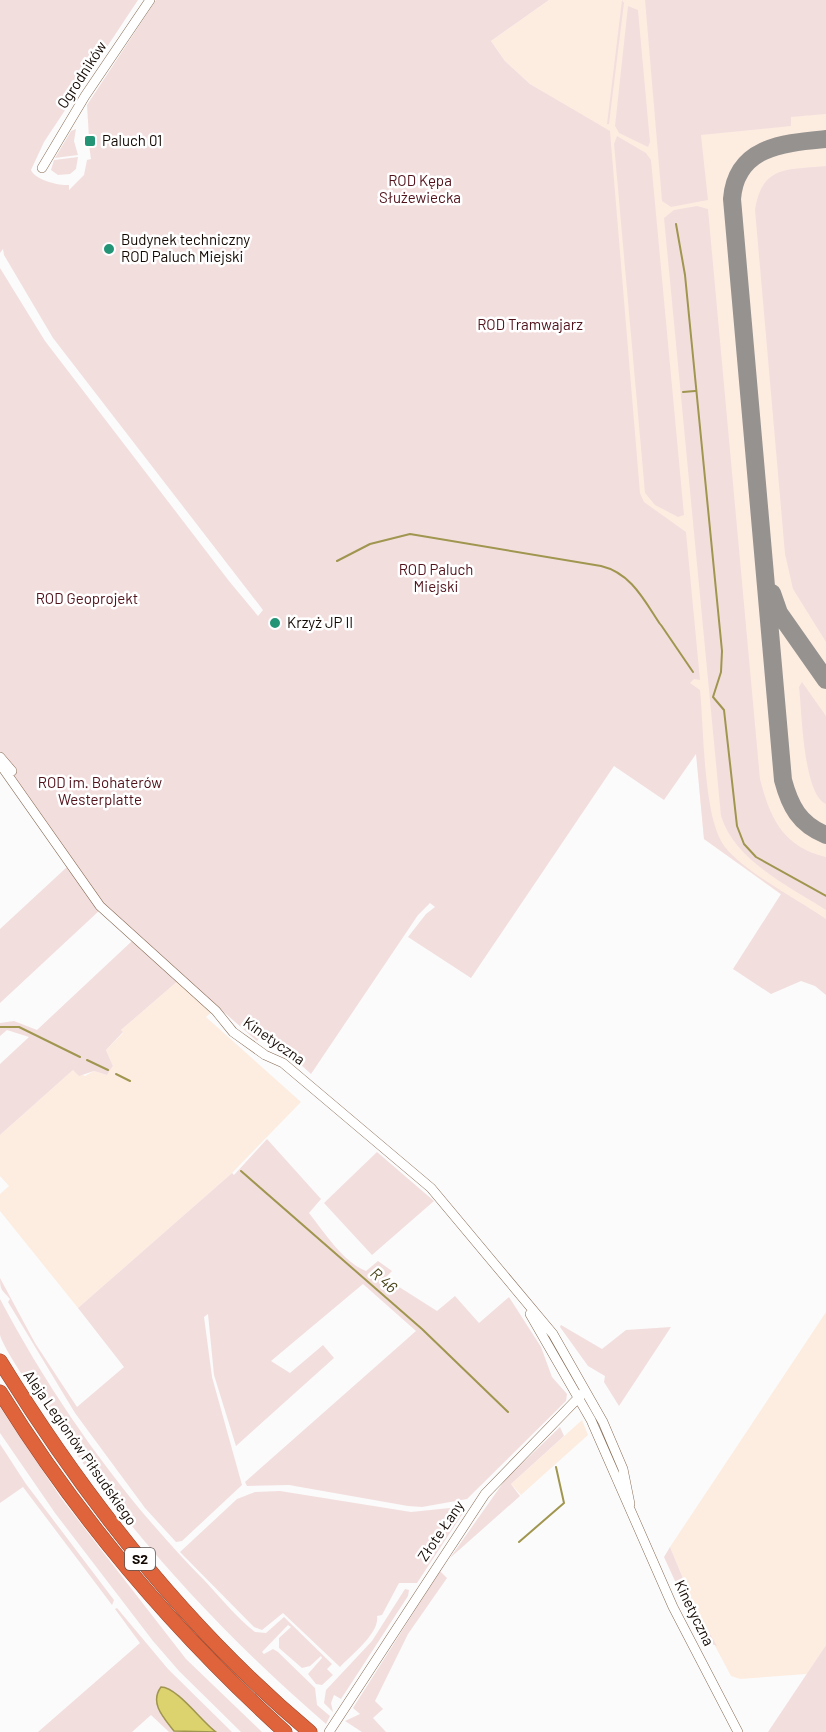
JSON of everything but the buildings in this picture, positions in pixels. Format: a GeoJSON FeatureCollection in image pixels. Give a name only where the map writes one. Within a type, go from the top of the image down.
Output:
{"type":"FeatureCollection","features":[{"type":"Feature","properties":{"kind":"highway","name":"Aleja Legionów Piłsudskiego"},"geometry":{"type":"LineString","coordinates":[[0,1361],[82,1485],[139,1559],[226,1654],[310,1732]]}},
{"type":"Feature","properties":{"kind":"highway","name":"S2"},"geometry":{"type":"LineString","coordinates":[[0,1392],[75,1503],[127,1569],[209,1660],[285,1732]]}},
{"type":"Feature","properties":{"kind":"street","name":"Ogrodników"},"geometry":{"type":"LineString","coordinates":[[42,168],[85,96],[150,0]]}},
{"type":"Feature","properties":{"kind":"street"},"geometry":{"type":"LineString","coordinates":[[0,757],[12,771]]}},
{"type":"Feature","properties":{"kind":"street","name":"Kinetyczna"},"geometry":{"type":"LineString","coordinates":[[0,764],[89,893],[119,925],[216,1011],[233,1032],[259,1051],[283,1063],[422,1179],[450,1210],[553,1334],[586,1389],[624,1469],[630,1504]]}},
{"type":"Feature","properties":{"kind":"street","name":"Kinetyczna"},"geometry":{"type":"LineString","coordinates":[[524,1301],[579,1397],[630,1504],[673,1607],[738,1732]]}},
{"type":"Feature","properties":{"kind":"street","name":"Złote Łany"},"geometry":{"type":"LineString","coordinates":[[329,1732],[485,1494],[586,1389]]}},
{"type":"Feature","properties":{"kind":"shaded area"},"geometry":{"type":"Polygon","coordinates":[[[549,0],[826,0],[826,927],[704,839],[690,683],[638,502],[607,131],[530,84],[505,61],[491,41],[549,0]]]}},
{"type":"Feature","properties":{"kind":"shaded area"},"geometry":{"type":"Polygon","coordinates":[[[179,980],[213,1011],[206,1017],[301,1102],[232,1173],[78,1308],[0,1211],[0,1194],[9,1186],[0,1176],[0,1135],[73,1070],[85,1076],[94,1071],[107,1075],[113,1066],[106,1050],[123,1033],[121,1030],[179,980]]]}},
{"type":"Feature","properties":{"kind":"shaded area"},"geometry":{"type":"Polygon","coordinates":[[[826,1312],[826,1645],[807,1674],[740,1679],[731,1676],[697,1612],[670,1547],[826,1312]]]}},
{"type":"Feature","properties":{"kind":"shaded area"},"geometry":{"type":"Polygon","coordinates":[[[582,1420],[588,1435],[521,1495],[511,1484],[582,1420]]]}},
{"type":"Feature","properties":{"kind":"shaded area"},"geometry":{"type":"Polygon","coordinates":[[[161,1687],[182,1699],[216,1732],[174,1731],[162,1716],[157,1705],[161,1687]]]}},
{"type":"Feature","properties":{"kind":"green space"},"geometry":{"type":"Polygon","coordinates":[[[0,0],[138,0],[44,142],[31,170],[47,181],[69,185],[69,190],[84,175],[87,160],[91,159],[89,145],[92,145],[92,138],[89,138],[87,105],[156,0],[549,0],[491,41],[505,61],[530,84],[610,131],[640,493],[644,502],[686,532],[700,680],[694,679],[690,683],[700,690],[708,795],[712,816],[718,834],[734,857],[826,919],[826,995],[815,986],[801,981],[771,994],[733,969],[781,894],[704,839],[696,754],[664,800],[614,766],[471,978],[408,937],[426,914],[435,907],[430,903],[418,915],[311,1074],[264,1031],[257,1041],[118,920],[101,900],[0,759],[0,268],[45,341],[229,581],[258,616],[263,610],[53,338],[4,255],[3,249],[0,253],[0,0]]]}},
{"type":"Feature","properties":{"kind":"green space"},"geometry":{"type":"Polygon","coordinates":[[[622,0],[624,3],[609,124],[607,124],[622,0]]]}},
{"type":"Feature","properties":{"kind":"green space"},"geometry":{"type":"Polygon","coordinates":[[[645,0],[826,0],[826,114],[791,117],[791,126],[701,135],[708,200],[671,207],[662,201],[645,0]]]}},
{"type":"Feature","properties":{"kind":"green space"},"geometry":{"type":"Polygon","coordinates":[[[628,6],[638,10],[650,142],[648,147],[619,133],[615,126],[628,6]]]}},
{"type":"Feature","properties":{"kind":"green space"},"geometry":{"type":"Polygon","coordinates":[[[76,129],[74,141],[78,155],[55,158],[71,131],[76,129]]]}},
{"type":"Feature","properties":{"kind":"green space"},"geometry":{"type":"Polygon","coordinates":[[[617,136],[646,153],[651,160],[684,515],[678,517],[655,505],[645,493],[614,144],[617,136]]]}},
{"type":"Feature","properties":{"kind":"green space"},"geometry":{"type":"Polygon","coordinates":[[[78,157],[76,169],[70,174],[58,175],[51,170],[54,160],[78,157]]]}},
{"type":"Feature","properties":{"kind":"green space"},"geometry":{"type":"Polygon","coordinates":[[[826,166],[826,642],[793,589],[785,554],[755,210],[758,195],[770,177],[788,170],[826,166]]]}},
{"type":"Feature","properties":{"kind":"green space"},"geometry":{"type":"Polygon","coordinates":[[[697,206],[708,209],[760,779],[768,806],[781,829],[799,846],[826,857],[826,910],[780,882],[751,859],[728,832],[721,816],[664,218],[674,210],[697,206]]]}},
{"type":"Feature","properties":{"kind":"green space"},"geometry":{"type":"Polygon","coordinates":[[[802,682],[826,716],[826,804],[818,797],[808,769],[799,687],[802,682]]]}},
{"type":"Feature","properties":{"kind":"green space"},"geometry":{"type":"Polygon","coordinates":[[[67,867],[100,910],[0,1003],[0,929],[67,867]]]}},
{"type":"Feature","properties":{"kind":"green space"},"geometry":{"type":"Polygon","coordinates":[[[132,941],[179,980],[121,1030],[123,1032],[106,1050],[113,1066],[107,1075],[94,1071],[79,1076],[73,1070],[0,1135],[0,1064],[29,1037],[7,1030],[0,1036],[0,1023],[14,1021],[37,1030],[132,941]]]}},
{"type":"Feature","properties":{"kind":"green space"},"geometry":{"type":"Polygon","coordinates":[[[267,1139],[321,1199],[309,1213],[334,1246],[358,1267],[366,1271],[378,1261],[392,1271],[385,1278],[437,1311],[455,1296],[479,1323],[509,1297],[541,1347],[552,1377],[567,1394],[566,1401],[467,1499],[422,1507],[289,1485],[247,1486],[245,1482],[416,1331],[363,1284],[271,1361],[290,1373],[323,1345],[334,1358],[236,1446],[214,1375],[208,1314],[204,1317],[212,1377],[242,1485],[182,1541],[176,1542],[145,1508],[75,1413],[8,1302],[10,1299],[1,1288],[0,1278],[35,1343],[77,1407],[124,1367],[78,1308],[232,1173],[234,1175],[267,1139]]]}},
{"type":"Feature","properties":{"kind":"green space"},"geometry":{"type":"Polygon","coordinates":[[[377,1152],[434,1201],[372,1255],[324,1203],[377,1152]]]}},
{"type":"Feature","properties":{"kind":"green space"},"geometry":{"type":"Polygon","coordinates":[[[0,1299],[43,1374],[92,1447],[174,1549],[255,1632],[266,1633],[284,1617],[332,1664],[327,1669],[333,1675],[322,1685],[316,1684],[308,1674],[322,1658],[321,1656],[310,1666],[302,1668],[279,1648],[279,1638],[291,1627],[288,1625],[262,1652],[264,1654],[273,1649],[278,1652],[315,1688],[317,1705],[330,1716],[326,1724],[286,1689],[210,1615],[107,1495],[75,1453],[7,1351],[0,1335],[0,1299]]]}},
{"type":"Feature","properties":{"kind":"green space"},"geometry":{"type":"Polygon","coordinates":[[[561,1325],[602,1349],[626,1330],[671,1327],[619,1406],[604,1382],[605,1376],[588,1366],[560,1327],[561,1325]]]}},
{"type":"Feature","properties":{"kind":"green space"},"geometry":{"type":"Polygon","coordinates":[[[0,1407],[61,1498],[186,1659],[262,1732],[241,1732],[179,1671],[153,1641],[55,1513],[0,1433],[0,1407]]]}},
{"type":"Feature","properties":{"kind":"green space"},"geometry":{"type":"Polygon","coordinates":[[[560,1427],[564,1436],[511,1484],[520,1496],[450,1558],[505,1480],[560,1427]]]}},
{"type":"Feature","properties":{"kind":"green space"},"geometry":{"type":"Polygon","coordinates":[[[0,1444],[26,1484],[114,1600],[112,1605],[23,1487],[0,1503],[0,1444]]]}},
{"type":"Feature","properties":{"kind":"green space"},"geometry":{"type":"Polygon","coordinates":[[[280,1491],[411,1512],[450,1508],[465,1510],[417,1583],[399,1583],[382,1615],[377,1616],[377,1623],[370,1636],[340,1667],[283,1613],[262,1630],[254,1627],[180,1552],[237,1499],[255,1492],[280,1491]]]}},
{"type":"Feature","properties":{"kind":"green space"},"geometry":{"type":"Polygon","coordinates":[[[670,1547],[697,1612],[717,1646],[702,1640],[664,1557],[670,1547]]]}},
{"type":"Feature","properties":{"kind":"green space"},"geometry":{"type":"Polygon","coordinates":[[[440,1571],[447,1578],[408,1634],[375,1701],[383,1709],[373,1718],[386,1732],[362,1732],[345,1721],[360,1714],[353,1708],[440,1571]]]}},
{"type":"Feature","properties":{"kind":"green space"},"geometry":{"type":"Polygon","coordinates":[[[405,1589],[409,1590],[408,1596],[341,1699],[334,1695],[331,1703],[333,1712],[324,1703],[326,1690],[372,1641],[405,1589]]]}},
{"type":"Feature","properties":{"kind":"green space"},"geometry":{"type":"Polygon","coordinates":[[[117,1608],[168,1669],[232,1732],[169,1732],[151,1715],[132,1732],[38,1732],[140,1643],[115,1609],[117,1608]]]}},
{"type":"Feature","properties":{"kind":"green space"},"geometry":{"type":"Polygon","coordinates":[[[826,1645],[826,1732],[768,1732],[826,1645]]]}},
{"type":"Feature","properties":{"kind":"waterway"},"geometry":{"type":"LineString","coordinates":[[676,224],[685,275],[722,651],[721,672],[713,697],[724,710],[737,826],[744,844],[756,857],[826,896]]}},
{"type":"Feature","properties":{"kind":"waterway"},"geometry":{"type":"LineString","coordinates":[[683,392],[695,391]]}},
{"type":"Feature","properties":{"kind":"waterway"},"geometry":{"type":"LineString","coordinates":[[337,561],[370,544],[410,534],[601,566],[629,581],[660,624]]}},
{"type":"Feature","properties":{"kind":"waterway"},"geometry":{"type":"LineString","coordinates":[[661,625],[693,672]]}},
{"type":"Feature","properties":{"kind":"waterway","name":"R 46"},"geometry":{"type":"LineString","coordinates":[[0,1027],[19,1027],[80,1057]]}},
{"type":"Feature","properties":{"kind":"waterway","name":"R 46"},"geometry":{"type":"LineString","coordinates":[[87,1060],[108,1070]]}},
{"type":"Feature","properties":{"kind":"waterway","name":"R 46"},"geometry":{"type":"LineString","coordinates":[[116,1074],[130,1081]]}},
{"type":"Feature","properties":{"kind":"waterway","name":"R 46"},"geometry":{"type":"LineString","coordinates":[[241,1171],[422,1329],[508,1412]]}},
{"type":"Feature","properties":{"kind":"waterway"},"geometry":{"type":"LineString","coordinates":[[519,1542],[564,1503],[556,1467]]}},
{"type":"Feature","properties":{"kind":"taxiway"},"geometry":{"type":"LineString","coordinates":[[826,139],[779,146],[752,158],[742,168],[735,181],[732,199],[783,780],[789,798],[802,820],[826,835]]}},
{"type":"Feature","properties":{"kind":"taxiway"},"geometry":{"type":"LineString","coordinates":[[772,593],[779,613],[826,680]]}},
{"type":"Feature","properties":{"kind":"place","name":"Paluch 01"},"geometry":{"type":"Point","coordinates":[90,141]}},
{"type":"Feature","properties":{"kind":"place","name":"Budynek techniczny ROD Paluch Miejski"},"geometry":{"type":"Point","coordinates":[109,249]}},
{"type":"Feature","properties":{"kind":"place","name":"Krzyż JP II"},"geometry":{"type":"Point","coordinates":[275,623]}},
{"type":"Feature","properties":{"kind":"park label","name":"ROD Kępa Służewiecka"},"geometry":{"type":"Point","coordinates":[420,190]}},
{"type":"Feature","properties":{"kind":"park label","name":"ROD Tramwajarz"},"geometry":{"type":"Point","coordinates":[530,325]}},
{"type":"Feature","properties":{"kind":"park label","name":"ROD Paluch Miejski"},"geometry":{"type":"Point","coordinates":[436,578]}},
{"type":"Feature","properties":{"kind":"park label","name":"ROD Geoprojekt"},"geometry":{"type":"Point","coordinates":[87,599]}},
{"type":"Feature","properties":{"kind":"park label","name":"ROD im. Bohaterów Westerplatte"},"geometry":{"type":"Point","coordinates":[100,792]}}]}
